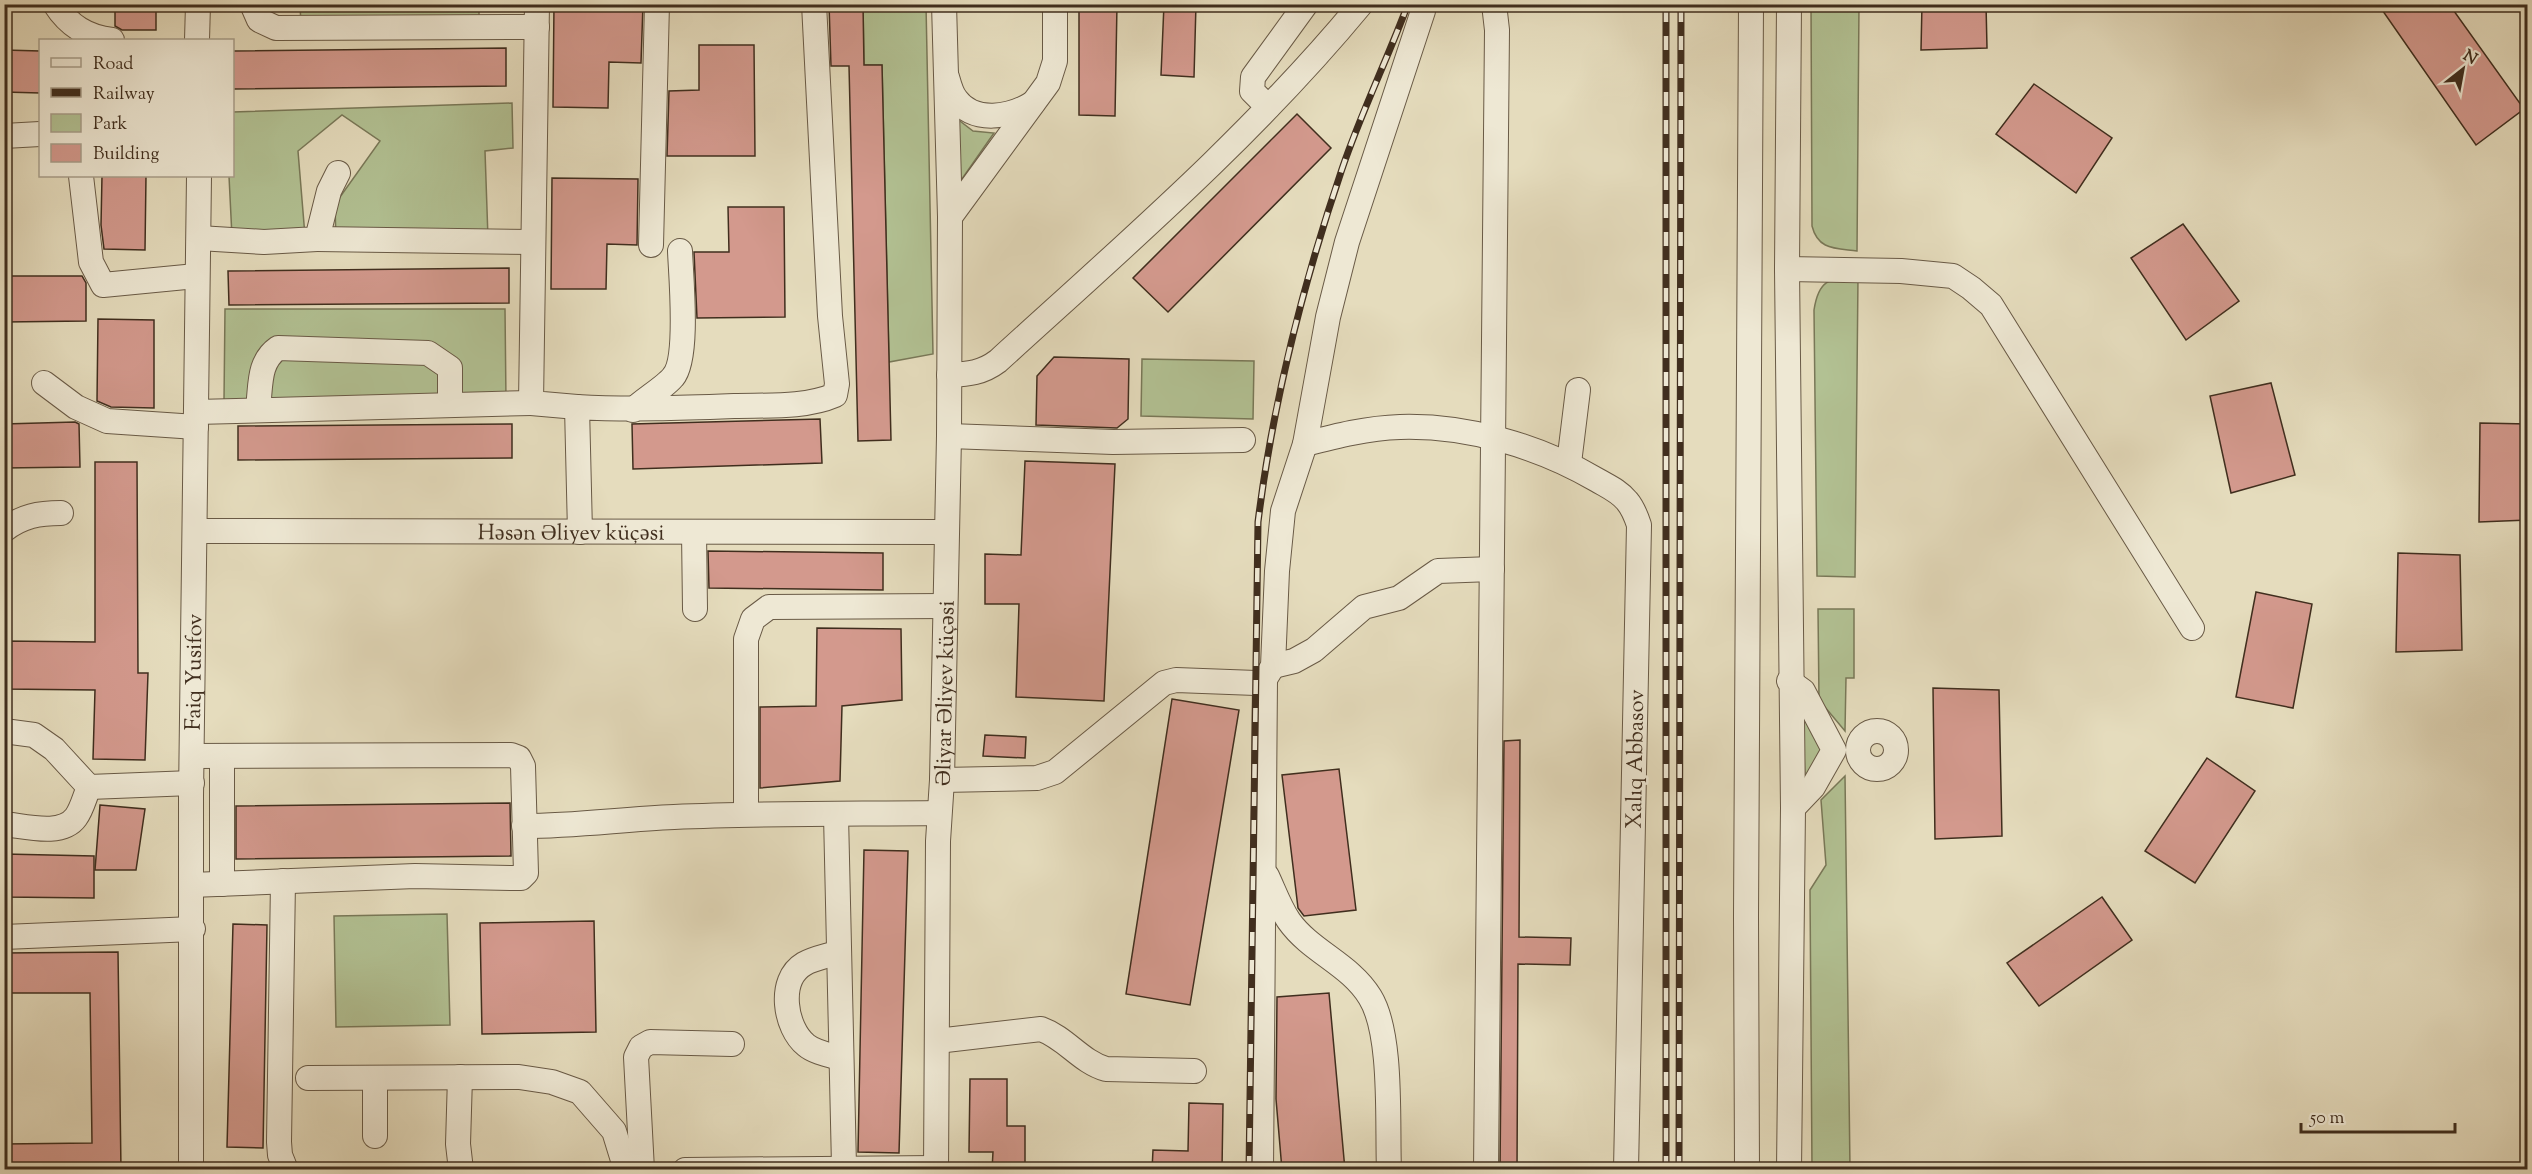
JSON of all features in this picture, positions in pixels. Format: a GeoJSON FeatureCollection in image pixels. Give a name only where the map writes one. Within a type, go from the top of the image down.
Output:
{"type":"FeatureCollection","features":[{"type":"Feature","properties":{"kind":"street"},"geometry":{"type":"LineString","coordinates":[[55,4],[63,17],[78,29],[91,37],[105,39]]}},
{"type":"Feature","properties":{"kind":"street"},"geometry":{"type":"LineString","coordinates":[[197,39],[198,4]]}},
{"type":"Feature","properties":{"kind":"street"},"geometry":{"type":"LineString","coordinates":[[252,4],[259,20],[276,28],[537,16],[531,404]]}},
{"type":"Feature","properties":{"kind":"street"},"geometry":{"type":"LineString","coordinates":[[651,245],[657,4]]}},
{"type":"Feature","properties":{"kind":"street"},"geometry":{"type":"LineString","coordinates":[[44,383],[76,407],[107,421],[196,419],[258,408],[531,404],[633,410],[822,401],[835,395],[837,384],[830,316],[814,4]]}},
{"type":"Feature","properties":{"kind":"street","name":"Əliyar Əliyev küçəsi"},"geometry":{"type":"LineString","coordinates":[[936,1169],[939,813],[942,780],[949,436],[950,217],[944,70],[944,4]]}},
{"type":"Feature","properties":{"kind":"street"},"geometry":{"type":"LineString","coordinates":[[950,217],[1048,82],[1054,61],[1055,4]]}},
{"type":"Feature","properties":{"kind":"street"},"geometry":{"type":"LineString","coordinates":[[1269,107],[1252,91],[1253,77],[1306,4]]}},
{"type":"Feature","properties":{"kind":"street"},"geometry":{"type":"LineString","coordinates":[[949,375],[973,374],[986,370],[998,361],[1194,181],[1314,62],[1361,4]]}},
{"type":"Feature","properties":{"kind":"street"},"geometry":{"type":"LineString","coordinates":[[1261,1170],[1264,868],[1269,672],[1283,512],[1305,444],[1328,317],[1345,252],[1423,11],[1422,4]]}},
{"type":"Feature","properties":{"kind":"street"},"geometry":{"type":"LineString","coordinates":[[1486,1170],[1497,30],[1494,4]]}},
{"type":"Feature","properties":{"kind":"street"},"geometry":{"type":"LineString","coordinates":[[1747,1170],[1746,894],[1751,4]]}},
{"type":"Feature","properties":{"kind":"street"},"geometry":{"type":"LineString","coordinates":[[1789,4],[1787,269],[1789,681],[1793,808],[1789,1170]]}},
{"type":"Feature","properties":{"kind":"street"},"geometry":{"type":"LineString","coordinates":[[944,70],[955,99],[969,111],[988,116],[1018,113],[1035,101]]}},
{"type":"Feature","properties":{"kind":"street"},"geometry":{"type":"LineString","coordinates":[[4,136],[39,134]]}},
{"type":"Feature","properties":{"kind":"street"},"geometry":{"type":"LineString","coordinates":[[316,238],[329,191],[338,173]]}},
{"type":"Feature","properties":{"kind":"street"},"geometry":{"type":"LineString","coordinates":[[81,177],[91,262],[103,285],[196,276]]}},
{"type":"Feature","properties":{"kind":"street","name":"Faiq Yusifov"},"geometry":{"type":"LineString","coordinates":[[191,1170],[192,756],[196,276],[199,238],[199,177]]}},
{"type":"Feature","properties":{"kind":"street"},"geometry":{"type":"LineString","coordinates":[[199,238],[264,242],[316,238],[533,242]]}},
{"type":"Feature","properties":{"kind":"street"},"geometry":{"type":"LineString","coordinates":[[633,410],[674,377],[679,362],[682,341],[680,251]]}},
{"type":"Feature","properties":{"kind":"street"},"geometry":{"type":"LineString","coordinates":[[1787,269],[1900,271],[1953,276],[1985,299],[1991,305],[2192,628]]}},
{"type":"Feature","properties":{"kind":"street"},"geometry":{"type":"LineString","coordinates":[[258,408],[264,363],[268,355],[278,348],[428,353],[450,368],[450,405]]}},
{"type":"Feature","properties":{"kind":"street"},"geometry":{"type":"LineString","coordinates":[[1569,464],[1578,390]]}},
{"type":"Feature","properties":{"kind":"street"},"geometry":{"type":"LineString","coordinates":[[577,407],[580,532]]}},
{"type":"Feature","properties":{"kind":"street","name":"Xalıq Abbasov"},"geometry":{"type":"LineString","coordinates":[[1305,444],[1370,429],[1402,427],[1446,429],[1493,438],[1569,464],[1626,499],[1635,512],[1639,525],[1626,1170]]}},
{"type":"Feature","properties":{"kind":"street"},"geometry":{"type":"LineString","coordinates":[[949,436],[1113,442],[1243,440]]}},
{"type":"Feature","properties":{"kind":"street"},"geometry":{"type":"LineString","coordinates":[[4,530],[15,521],[38,513],[61,513]]}},
{"type":"Feature","properties":{"kind":"street","name":"Həsən Əliyev küçəsi"},"geometry":{"type":"LineString","coordinates":[[195,531],[946,532]]}},
{"type":"Feature","properties":{"kind":"street"},"geometry":{"type":"LineString","coordinates":[[693,532],[695,609]]}},
{"type":"Feature","properties":{"kind":"street"},"geometry":{"type":"LineString","coordinates":[[942,780],[1037,778],[1055,772],[1164,683],[1176,680],[1256,683],[1269,672],[1314,650],[1364,606],[1399,598],[1438,571],[1492,569]]}},
{"type":"Feature","properties":{"kind":"street"},"geometry":{"type":"LineString","coordinates":[[746,814],[746,639],[753,619],[769,608],[945,606]]}},
{"type":"Feature","properties":{"kind":"street"},"geometry":{"type":"LineString","coordinates":[[1789,681],[1803,691],[1846,750],[1793,808]]}},
{"type":"Feature","properties":{"kind":"street"},"geometry":{"type":"LineString","coordinates":[[4,731],[34,735],[54,748],[90,787],[192,783]]}},
{"type":"Feature","properties":{"kind":"street"},"geometry":{"type":"LineString","coordinates":[[191,885],[415,876],[521,878],[526,873],[523,766],[519,758],[511,755],[192,756]]}},
{"type":"Feature","properties":{"kind":"street"},"geometry":{"type":"LineString","coordinates":[[222,756],[222,884]]}},
{"type":"Feature","properties":{"kind":"street"},"geometry":{"type":"LineString","coordinates":[[4,824],[54,829],[66,826],[76,817],[90,787]]}},
{"type":"Feature","properties":{"kind":"street"},"geometry":{"type":"LineString","coordinates":[[524,826],[577,826],[671,817],[746,814],[939,813]]}},
{"type":"Feature","properties":{"kind":"street"},"geometry":{"type":"LineString","coordinates":[[836,815],[844,1166]]}},
{"type":"Feature","properties":{"kind":"street"},"geometry":{"type":"LineString","coordinates":[[1264,868],[1290,922],[1314,946],[1350,972],[1370,997],[1383,1031],[1389,1170]]}},
{"type":"Feature","properties":{"kind":"street"},"geometry":{"type":"LineString","coordinates":[[283,881],[279,1142],[280,1155],[286,1170]]}},
{"type":"Feature","properties":{"kind":"street"},"geometry":{"type":"LineString","coordinates":[[4,937],[193,930]]}},
{"type":"Feature","properties":{"kind":"street"},"geometry":{"type":"LineString","coordinates":[[839,952],[802,965],[787,989],[789,1024],[796,1036],[807,1047],[840,1058]]}},
{"type":"Feature","properties":{"kind":"street"},"geometry":{"type":"LineString","coordinates":[[937,1041],[1041,1029],[1057,1035],[1093,1065],[1106,1069],[1194,1071]]}},
{"type":"Feature","properties":{"kind":"street"},"geometry":{"type":"LineString","coordinates":[[642,1170],[636,1057],[641,1047],[650,1042],[732,1044]]}},
{"type":"Feature","properties":{"kind":"street"},"geometry":{"type":"LineString","coordinates":[[460,1077],[458,1144],[461,1170]]}},
{"type":"Feature","properties":{"kind":"street"},"geometry":{"type":"LineString","coordinates":[[308,1078],[519,1077],[552,1082],[580,1092],[614,1131],[626,1170]]}},
{"type":"Feature","properties":{"kind":"street"},"geometry":{"type":"LineString","coordinates":[[375,1078],[375,1136]]}},
{"type":"Feature","properties":{"kind":"street"},"geometry":{"type":"LineString","coordinates":[[685,1170],[844,1166],[936,1169]]}},
{"type":"Feature","properties":{"kind":"green space"},"geometry":{"type":"Polygon","coordinates":[[[300,5],[479,5],[479,25],[301,25],[300,5]]]}},
{"type":"Feature","properties":{"kind":"green space"},"geometry":{"type":"Polygon","coordinates":[[[863,5],[926,5],[933,354],[889,362],[882,65],[864,65],[863,5]]]}},
{"type":"Feature","properties":{"kind":"green space"},"geometry":{"type":"Polygon","coordinates":[[[1811,5],[1859,5],[1857,251],[1823,244],[1818,240],[1812,226],[1811,5]]]}},
{"type":"Feature","properties":{"kind":"green space"},"geometry":{"type":"Polygon","coordinates":[[[512,103],[513,148],[485,151],[488,238],[336,242],[335,204],[380,141],[342,115],[298,151],[305,236],[232,237],[229,177],[234,177],[234,112],[512,103]]]}},
{"type":"Feature","properties":{"kind":"green space"},"geometry":{"type":"Polygon","coordinates":[[[956,118],[973,131],[994,133],[957,186],[956,118]]]}},
{"type":"Feature","properties":{"kind":"green space"},"geometry":{"type":"Polygon","coordinates":[[[1858,277],[1855,577],[1817,576],[1814,310],[1819,292],[1827,282],[1840,278],[1858,277]]]}},
{"type":"Feature","properties":{"kind":"green space"},"geometry":{"type":"Polygon","coordinates":[[[225,309],[505,309],[506,401],[224,401],[225,309]]]}},
{"type":"Feature","properties":{"kind":"green space"},"geometry":{"type":"Polygon","coordinates":[[[1142,359],[1254,361],[1253,419],[1141,416],[1142,359]]]}},
{"type":"Feature","properties":{"kind":"green space"},"geometry":{"type":"Polygon","coordinates":[[[1818,609],[1854,609],[1854,678],[1846,678],[1845,731],[1819,700],[1818,609]]]}},
{"type":"Feature","properties":{"kind":"green space"},"geometry":{"type":"Polygon","coordinates":[[[1803,717],[1823,744],[1805,787],[1803,717]]]}},
{"type":"Feature","properties":{"kind":"green space"},"geometry":{"type":"Polygon","coordinates":[[[1845,776],[1850,1169],[1812,1169],[1810,890],[1826,865],[1821,800],[1845,776]]]}},
{"type":"Feature","properties":{"kind":"green space"},"geometry":{"type":"Polygon","coordinates":[[[447,914],[450,1025],[336,1027],[334,916],[447,914]]]}},
{"type":"Feature","properties":{"kind":"building"},"geometry":{"type":"Polygon","coordinates":[[[115,4],[156,4],[156,30],[122,30],[115,26],[115,4]]]}},
{"type":"Feature","properties":{"kind":"building"},"geometry":{"type":"Polygon","coordinates":[[[554,4],[643,4],[641,63],[609,62],[608,108],[553,107],[554,4]]]}},
{"type":"Feature","properties":{"kind":"building"},"geometry":{"type":"Polygon","coordinates":[[[829,4],[863,4],[864,65],[882,65],[891,440],[858,441],[849,66],[831,66],[829,4]]]}},
{"type":"Feature","properties":{"kind":"building"},"geometry":{"type":"Polygon","coordinates":[[[1079,4],[1117,4],[1115,116],[1079,115],[1079,4]]]}},
{"type":"Feature","properties":{"kind":"building"},"geometry":{"type":"Polygon","coordinates":[[[1164,4],[1196,4],[1194,77],[1161,75],[1164,4]]]}},
{"type":"Feature","properties":{"kind":"building"},"geometry":{"type":"Polygon","coordinates":[[[1922,4],[1986,4],[1987,48],[1921,50],[1922,4]]]}},
{"type":"Feature","properties":{"kind":"building"},"geometry":{"type":"Polygon","coordinates":[[[2378,4],[2449,4],[2524,109],[2476,145],[2378,4]]]}},
{"type":"Feature","properties":{"kind":"building"},"geometry":{"type":"Polygon","coordinates":[[[699,45],[754,45],[755,156],[667,156],[669,91],[699,90],[699,45]]]}},
{"type":"Feature","properties":{"kind":"building"},"geometry":{"type":"Polygon","coordinates":[[[506,48],[506,86],[234,89],[234,51],[506,48]]]}},
{"type":"Feature","properties":{"kind":"building"},"geometry":{"type":"Polygon","coordinates":[[[4,50],[39,51],[39,93],[4,92],[4,50]]]}},
{"type":"Feature","properties":{"kind":"building"},"geometry":{"type":"Polygon","coordinates":[[[2034,84],[2112,138],[2076,193],[1996,134],[2034,84]]]}},
{"type":"Feature","properties":{"kind":"building"},"geometry":{"type":"Polygon","coordinates":[[[1297,114],[1331,148],[1168,312],[1133,278],[1297,114]]]}},
{"type":"Feature","properties":{"kind":"building"},"geometry":{"type":"Polygon","coordinates":[[[102,177],[146,177],[145,250],[104,249],[101,225],[102,177]]]}},
{"type":"Feature","properties":{"kind":"building"},"geometry":{"type":"Polygon","coordinates":[[[552,178],[638,179],[637,245],[607,244],[606,289],[551,289],[552,178]]]}},
{"type":"Feature","properties":{"kind":"building"},"geometry":{"type":"Polygon","coordinates":[[[728,207],[784,207],[785,317],[697,318],[694,252],[729,252],[728,207]]]}},
{"type":"Feature","properties":{"kind":"building"},"geometry":{"type":"Polygon","coordinates":[[[2183,224],[2239,301],[2186,340],[2131,258],[2183,224]]]}},
{"type":"Feature","properties":{"kind":"building"},"geometry":{"type":"Polygon","coordinates":[[[509,268],[509,303],[229,305],[228,271],[509,268]]]}},
{"type":"Feature","properties":{"kind":"building"},"geometry":{"type":"Polygon","coordinates":[[[4,276],[82,276],[86,283],[86,321],[4,322],[4,276]]]}},
{"type":"Feature","properties":{"kind":"building"},"geometry":{"type":"Polygon","coordinates":[[[98,319],[154,320],[154,408],[111,407],[97,401],[98,319]]]}},
{"type":"Feature","properties":{"kind":"building"},"geometry":{"type":"Polygon","coordinates":[[[1054,357],[1129,359],[1128,419],[1117,428],[1036,425],[1037,376],[1054,357]]]}},
{"type":"Feature","properties":{"kind":"building"},"geometry":{"type":"Polygon","coordinates":[[[2271,383],[2295,475],[2231,493],[2210,396],[2271,383]]]}},
{"type":"Feature","properties":{"kind":"building"},"geometry":{"type":"Polygon","coordinates":[[[820,419],[822,463],[633,469],[632,424],[820,419]]]}},
{"type":"Feature","properties":{"kind":"building"},"geometry":{"type":"Polygon","coordinates":[[[75,422],[79,424],[80,467],[4,468],[4,424],[75,422]]]}},
{"type":"Feature","properties":{"kind":"building"},"geometry":{"type":"Polygon","coordinates":[[[2480,423],[2528,424],[2528,520],[2479,522],[2480,423]]]}},
{"type":"Feature","properties":{"kind":"building"},"geometry":{"type":"Polygon","coordinates":[[[512,424],[512,458],[238,460],[238,426],[512,424]]]}},
{"type":"Feature","properties":{"kind":"building"},"geometry":{"type":"Polygon","coordinates":[[[1025,461],[1115,464],[1104,701],[1016,697],[1019,604],[985,604],[985,554],[1021,555],[1025,461]]]}},
{"type":"Feature","properties":{"kind":"building"},"geometry":{"type":"Polygon","coordinates":[[[95,462],[137,462],[138,673],[148,673],[145,760],[93,759],[95,690],[4,689],[4,641],[95,642],[95,462]]]}},
{"type":"Feature","properties":{"kind":"building"},"geometry":{"type":"Polygon","coordinates":[[[708,551],[883,553],[883,590],[709,588],[708,551]]]}},
{"type":"Feature","properties":{"kind":"building"},"geometry":{"type":"Polygon","coordinates":[[[2398,553],[2460,555],[2462,650],[2396,652],[2398,553]]]}},
{"type":"Feature","properties":{"kind":"building"},"geometry":{"type":"Polygon","coordinates":[[[2256,592],[2312,604],[2293,708],[2236,697],[2256,592]]]}},
{"type":"Feature","properties":{"kind":"building"},"geometry":{"type":"Polygon","coordinates":[[[817,628],[901,629],[902,700],[842,706],[840,781],[760,788],[760,707],[816,706],[817,628]]]}},
{"type":"Feature","properties":{"kind":"building"},"geometry":{"type":"Polygon","coordinates":[[[1933,688],[1999,690],[2002,836],[1935,839],[1933,688]]]}},
{"type":"Feature","properties":{"kind":"building"},"geometry":{"type":"Polygon","coordinates":[[[1172,699],[1239,710],[1190,1005],[1126,994],[1172,699]]]}},
{"type":"Feature","properties":{"kind":"building"},"geometry":{"type":"Polygon","coordinates":[[[985,735],[1026,737],[1025,758],[983,756],[985,735]]]}},
{"type":"Feature","properties":{"kind":"building"},"geometry":{"type":"Polygon","coordinates":[[[1520,740],[1519,937],[1571,938],[1570,965],[1518,964],[1517,1170],[1500,1170],[1504,741],[1520,740]]]}},
{"type":"Feature","properties":{"kind":"building"},"geometry":{"type":"Polygon","coordinates":[[[2207,758],[2255,791],[2195,883],[2145,851],[2207,758]]]}},
{"type":"Feature","properties":{"kind":"building"},"geometry":{"type":"Polygon","coordinates":[[[1339,769],[1356,910],[1304,916],[1298,908],[1282,775],[1339,769]]]}},
{"type":"Feature","properties":{"kind":"building"},"geometry":{"type":"Polygon","coordinates":[[[510,803],[511,856],[236,859],[236,806],[510,803]]]}},
{"type":"Feature","properties":{"kind":"building"},"geometry":{"type":"Polygon","coordinates":[[[100,805],[145,809],[136,870],[95,870],[100,805]]]}},
{"type":"Feature","properties":{"kind":"building"},"geometry":{"type":"Polygon","coordinates":[[[864,850],[908,851],[899,1153],[858,1152],[864,850]]]}},
{"type":"Feature","properties":{"kind":"building"},"geometry":{"type":"Polygon","coordinates":[[[4,854],[94,856],[94,898],[4,897],[4,854]]]}},
{"type":"Feature","properties":{"kind":"building"},"geometry":{"type":"Polygon","coordinates":[[[2102,897],[2132,940],[2039,1006],[2007,963],[2102,897]]]}},
{"type":"Feature","properties":{"kind":"building"},"geometry":{"type":"Polygon","coordinates":[[[594,921],[596,1032],[482,1034],[480,923],[594,921]]]}},
{"type":"Feature","properties":{"kind":"building"},"geometry":{"type":"Polygon","coordinates":[[[233,924],[267,925],[263,1148],[227,1147],[233,924]]]}},
{"type":"Feature","properties":{"kind":"building"},"geometry":{"type":"Polygon","coordinates":[[[118,952],[121,1170],[4,1170],[4,1144],[92,1143],[90,993],[4,993],[4,953],[118,952]]]}},
{"type":"Feature","properties":{"kind":"building"},"geometry":{"type":"Polygon","coordinates":[[[1329,993],[1345,1170],[1282,1170],[1276,1099],[1277,997],[1329,993]]]}},
{"type":"Feature","properties":{"kind":"building"},"geometry":{"type":"Polygon","coordinates":[[[970,1079],[1007,1079],[1007,1126],[1025,1126],[1025,1170],[992,1170],[993,1152],[969,1152],[970,1079]]]}},
{"type":"Feature","properties":{"kind":"building"},"geometry":{"type":"Polygon","coordinates":[[[1189,1103],[1223,1104],[1222,1170],[1152,1170],[1153,1150],[1188,1151],[1189,1103]]]}},
{"type":"Feature","properties":{"kind":"railway"},"geometry":{"type":"LineString","coordinates":[[1249,1170],[1258,522],[1264,477],[1291,343],[1328,212],[1349,148],[1408,4]]}},
{"type":"Feature","properties":{"kind":"railway"},"geometry":{"type":"LineString","coordinates":[[1666,4],[1666,1170]]}},
{"type":"Feature","properties":{"kind":"railway"},"geometry":{"type":"LineString","coordinates":[[1679,1170],[1681,4]]}}]}
